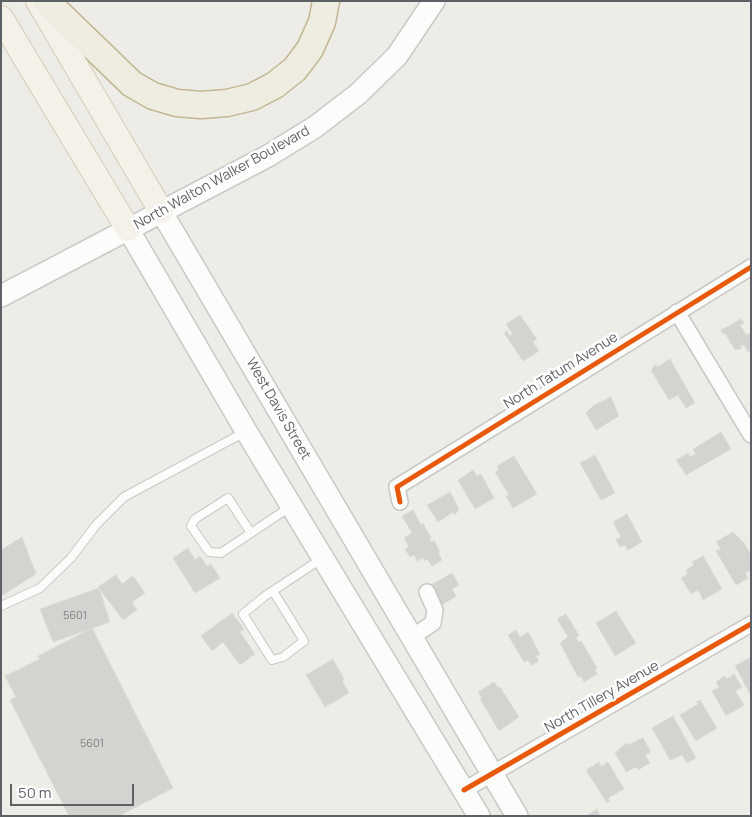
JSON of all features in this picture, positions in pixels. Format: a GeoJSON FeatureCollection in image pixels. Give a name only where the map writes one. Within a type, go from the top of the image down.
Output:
{"type":"FeatureCollection","features":[{"type":"Feature","properties":{"kind":"highway"},"geometry":{"type":"LineString","coordinates":[[46,1],[132,84],[161,98],[177,103],[201,105],[227,103],[252,97],[275,85],[295,69],[310,49],[322,22],[326,1]]}},
{"type":"Feature","properties":{"kind":"main road","name":"West Davis Street"},"geometry":{"type":"LineString","coordinates":[[38,1],[517,816]]}},
{"type":"Feature","properties":{"kind":"main road","name":"North Walton Walker Boulevard"},"geometry":{"type":"LineString","coordinates":[[1,296],[268,156],[315,127],[358,94],[397,56],[434,1]]}},
{"type":"Feature","properties":{"kind":"main road"},"geometry":{"type":"LineString","coordinates":[[1,18],[128,229],[246,431],[479,816]]}},
{"type":"Feature","properties":{"kind":"street","name":"North Tatum Avenue"},"geometry":{"type":"LineString","coordinates":[[400,502],[397,487],[751,267]]}},
{"type":"Feature","properties":{"kind":"street"},"geometry":{"type":"LineString","coordinates":[[677,312],[751,435]]}},
{"type":"Feature","properties":{"kind":"street"},"geometry":{"type":"LineString","coordinates":[[412,637],[433,623],[435,610],[427,592]]}},
{"type":"Feature","properties":{"kind":"street","name":"North Tillery Avenue"},"geometry":{"type":"LineString","coordinates":[[464,790],[751,624]]}},
{"type":"Feature","properties":{"kind":"lane"},"geometry":{"type":"LineString","coordinates":[[1,606],[40,588],[71,558],[96,525],[124,497],[246,431]]}},
{"type":"Feature","properties":{"kind":"lane"},"geometry":{"type":"LineString","coordinates":[[251,533],[228,498],[195,519],[191,526],[209,552],[221,553],[251,533],[291,506]]}},
{"type":"Feature","properties":{"kind":"lane"},"geometry":{"type":"LineString","coordinates":[[273,591],[304,641],[283,657],[272,660],[243,614],[273,591],[322,557]]}},
{"type":"Feature","properties":{"kind":"building"},"geometry":{"type":"Polygon","coordinates":[[[520,315],[537,339],[533,342],[539,351],[523,361],[504,333],[507,331],[510,336],[513,334],[506,324],[520,315]]]}},
{"type":"Feature","properties":{"kind":"building"},"geometry":{"type":"Polygon","coordinates":[[[741,319],[744,323],[740,325],[746,335],[751,333],[751,350],[748,352],[744,345],[740,346],[742,348],[735,350],[725,333],[723,334],[721,330],[741,319]]]}},
{"type":"Feature","properties":{"kind":"building"},"geometry":{"type":"Polygon","coordinates":[[[670,359],[695,403],[686,408],[678,395],[669,400],[651,370],[656,364],[658,367],[670,359]]]}},
{"type":"Feature","properties":{"kind":"building"},"geometry":{"type":"Polygon","coordinates":[[[611,397],[619,416],[596,430],[586,413],[593,406],[611,397]]]}},
{"type":"Feature","properties":{"kind":"building"},"geometry":{"type":"Polygon","coordinates":[[[721,432],[731,449],[686,475],[676,460],[688,453],[690,457],[696,454],[693,449],[721,432]]]}},
{"type":"Feature","properties":{"kind":"building"},"geometry":{"type":"Polygon","coordinates":[[[595,455],[615,493],[601,500],[580,463],[595,455]]]}},
{"type":"Feature","properties":{"kind":"building"},"geometry":{"type":"Polygon","coordinates":[[[514,456],[537,494],[513,508],[506,496],[509,495],[495,472],[499,470],[497,466],[514,456]]]}},
{"type":"Feature","properties":{"kind":"building"},"geometry":{"type":"Polygon","coordinates":[[[473,470],[477,476],[481,474],[494,498],[475,509],[458,480],[473,470]]]}},
{"type":"Feature","properties":{"kind":"building"},"geometry":{"type":"Polygon","coordinates":[[[450,492],[459,509],[455,515],[453,512],[438,522],[427,505],[450,492]]]}},
{"type":"Feature","properties":{"kind":"building"},"geometry":{"type":"Polygon","coordinates":[[[413,510],[421,525],[423,523],[431,538],[429,539],[431,542],[434,540],[440,552],[438,553],[442,560],[432,566],[427,559],[425,561],[423,558],[417,561],[414,555],[410,557],[405,549],[409,547],[404,538],[412,533],[402,516],[413,510]]]}},
{"type":"Feature","properties":{"kind":"building"},"geometry":{"type":"Polygon","coordinates":[[[627,514],[642,542],[628,550],[625,545],[620,547],[616,540],[621,537],[613,522],[627,514]]]}},
{"type":"Feature","properties":{"kind":"building"},"geometry":{"type":"Polygon","coordinates":[[[733,532],[744,543],[751,555],[751,570],[745,573],[748,578],[736,585],[716,551],[721,549],[716,542],[733,532]]]}},
{"type":"Feature","properties":{"kind":"building"},"geometry":{"type":"Polygon","coordinates":[[[22,537],[36,574],[1,596],[1,550],[22,537]]]}},
{"type":"Feature","properties":{"kind":"building"},"geometry":{"type":"Polygon","coordinates":[[[188,548],[195,560],[200,556],[207,566],[211,564],[220,578],[195,593],[173,558],[188,548]]]}},
{"type":"Feature","properties":{"kind":"building"},"geometry":{"type":"Polygon","coordinates":[[[703,556],[722,589],[703,600],[698,590],[691,594],[681,578],[688,574],[686,570],[694,565],[692,562],[703,556]]]}},
{"type":"Feature","properties":{"kind":"building"},"geometry":{"type":"Polygon","coordinates":[[[452,573],[459,585],[452,589],[456,596],[442,605],[431,585],[452,573]]]}},
{"type":"Feature","properties":{"kind":"building"},"geometry":{"type":"Polygon","coordinates":[[[116,575],[122,584],[133,576],[145,593],[132,602],[137,610],[123,620],[98,587],[116,575]]]}},
{"type":"Feature","properties":{"kind":"building"},"geometry":{"type":"Polygon","coordinates":[[[99,588],[110,622],[53,642],[40,609],[99,588]]]}},
{"type":"Feature","properties":{"kind":"building"},"geometry":{"type":"Polygon","coordinates":[[[616,611],[636,643],[615,656],[596,623],[616,611]]]}},
{"type":"Feature","properties":{"kind":"building"},"geometry":{"type":"Polygon","coordinates":[[[232,613],[244,629],[240,632],[255,654],[240,665],[223,642],[212,651],[201,636],[232,613]]]}},
{"type":"Feature","properties":{"kind":"building"},"geometry":{"type":"Polygon","coordinates":[[[566,614],[579,635],[576,638],[578,642],[581,641],[597,668],[595,669],[597,674],[584,682],[581,676],[578,677],[560,643],[568,637],[557,619],[566,614]]]}},
{"type":"Feature","properties":{"kind":"building"},"geometry":{"type":"Polygon","coordinates":[[[92,628],[173,788],[119,816],[69,816],[10,700],[16,697],[5,676],[40,659],[38,656],[92,628]]]}},
{"type":"Feature","properties":{"kind":"building"},"geometry":{"type":"Polygon","coordinates":[[[516,630],[520,637],[528,632],[540,654],[536,656],[539,661],[531,665],[528,660],[524,662],[508,635],[516,630]]]}},
{"type":"Feature","properties":{"kind":"building"},"geometry":{"type":"Polygon","coordinates":[[[751,657],[751,694],[750,694],[735,666],[751,657]]]}},
{"type":"Feature","properties":{"kind":"building"},"geometry":{"type":"Polygon","coordinates":[[[333,659],[349,693],[325,707],[306,675],[333,659]]]}},
{"type":"Feature","properties":{"kind":"building"},"geometry":{"type":"Polygon","coordinates":[[[734,674],[742,687],[735,691],[744,705],[726,716],[712,691],[719,687],[716,682],[725,676],[727,679],[734,674]]]}},
{"type":"Feature","properties":{"kind":"building"},"geometry":{"type":"Polygon","coordinates":[[[494,682],[498,688],[500,687],[519,717],[499,731],[480,699],[482,698],[478,692],[494,682]]]}},
{"type":"Feature","properties":{"kind":"building"},"geometry":{"type":"Polygon","coordinates":[[[700,700],[717,728],[696,741],[680,715],[698,704],[696,702],[700,700]]]}},
{"type":"Feature","properties":{"kind":"building"},"geometry":{"type":"Polygon","coordinates":[[[673,716],[696,758],[687,763],[682,755],[670,760],[652,728],[673,716]]]}},
{"type":"Feature","properties":{"kind":"building"},"geometry":{"type":"Polygon","coordinates":[[[643,738],[651,752],[645,755],[650,763],[638,770],[636,767],[626,772],[615,753],[626,743],[628,745],[643,738]]]}},
{"type":"Feature","properties":{"kind":"building"},"geometry":{"type":"Polygon","coordinates":[[[599,762],[601,767],[608,762],[624,789],[608,798],[610,801],[607,803],[586,770],[599,762]]]}},
{"type":"Feature","properties":{"kind":"building"},"geometry":{"type":"Polygon","coordinates":[[[597,809],[600,816],[586,816],[597,809]]]}},
{"type":"Feature","properties":{"kind":"cycle path"},"geometry":{"type":"LineString","coordinates":[[400,502],[397,487],[751,267]]}},
{"type":"Feature","properties":{"kind":"cycle path"},"geometry":{"type":"LineString","coordinates":[[464,790],[751,624]]}}]}
